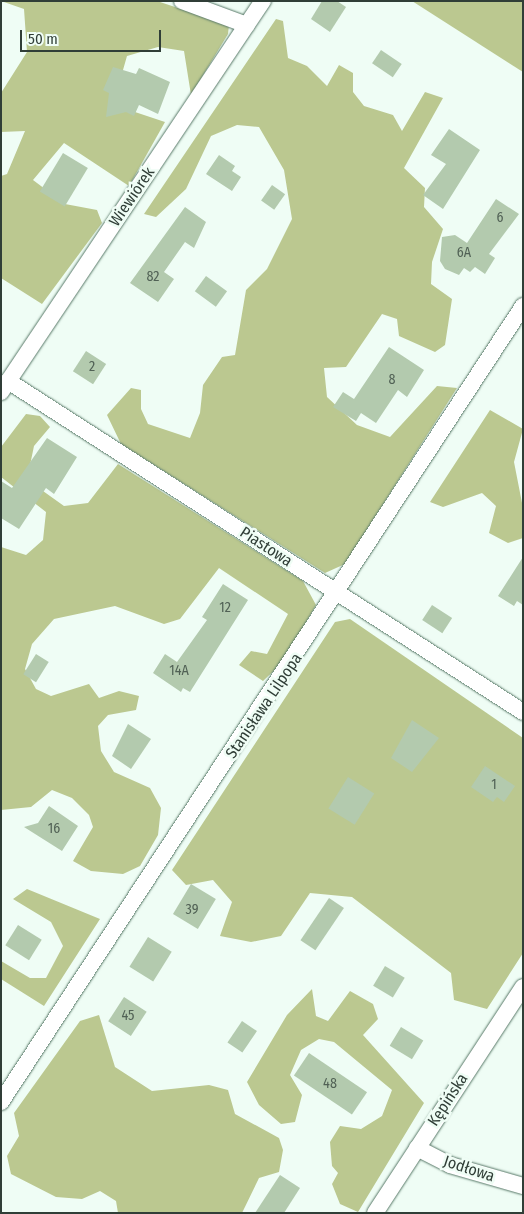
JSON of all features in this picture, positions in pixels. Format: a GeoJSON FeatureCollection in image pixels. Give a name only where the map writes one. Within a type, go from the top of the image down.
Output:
{"type":"FeatureCollection","features":[{"type":"Feature","properties":{"kind":"street"},"geometry":{"type":"LineString","coordinates":[[182,1],[247,25]]}},
{"type":"Feature","properties":{"kind":"street","name":"Wiewiórek"},"geometry":{"type":"LineString","coordinates":[[5,387],[264,1]]}},
{"type":"Feature","properties":{"kind":"street","name":"Stanisława Lilpopa"},"geometry":{"type":"LineString","coordinates":[[1,1102],[338,594],[523,306]]}},
{"type":"Feature","properties":{"kind":"street","name":"Piastowa"},"geometry":{"type":"LineString","coordinates":[[5,387],[338,594],[523,712]]}},
{"type":"Feature","properties":{"kind":"street","name":"Kępińska"},"geometry":{"type":"LineString","coordinates":[[375,1213],[523,987]]}},
{"type":"Feature","properties":{"kind":"street","name":"Jodłowa"},"geometry":{"type":"LineString","coordinates":[[417,1148],[450,1165],[523,1186]]}},
{"type":"Feature","properties":{"kind":"green space"},"geometry":{"type":"Polygon","coordinates":[[[1,1],[157,1],[229,25],[228,34],[191,95],[184,51],[158,47],[127,56],[117,91],[120,107],[165,122],[129,186],[64,143],[33,180],[65,204],[97,210],[102,223],[42,304],[1,278],[1,176],[7,174],[25,131],[1,132],[1,93],[27,52],[24,9],[1,1]]]}},
{"type":"Feature","properties":{"kind":"green space"},"geometry":{"type":"Polygon","coordinates":[[[412,1],[523,1],[523,72],[412,1]]]}},
{"type":"Feature","properties":{"kind":"green space"},"geometry":{"type":"Polygon","coordinates":[[[276,19],[283,21],[288,58],[307,66],[327,86],[339,65],[353,73],[353,92],[364,106],[393,115],[402,131],[425,92],[443,98],[404,168],[425,188],[424,207],[443,229],[432,262],[431,284],[452,299],[445,345],[435,352],[399,336],[397,319],[382,314],[346,367],[324,368],[327,397],[357,425],[390,437],[437,386],[457,388],[345,564],[325,573],[121,444],[107,415],[131,388],[141,390],[141,409],[148,424],[190,438],[200,413],[203,385],[222,357],[235,355],[246,290],[267,269],[292,219],[284,170],[259,127],[237,125],[211,136],[186,189],[156,217],[144,214],[276,19]]]}},
{"type":"Feature","properties":{"kind":"green space"},"geometry":{"type":"Polygon","coordinates":[[[490,410],[523,429],[514,462],[523,508],[523,538],[508,543],[489,533],[496,506],[482,493],[443,507],[430,502],[490,410]]]}},
{"type":"Feature","properties":{"kind":"green space"},"geometry":{"type":"Polygon","coordinates":[[[26,414],[40,416],[50,427],[34,446],[29,470],[36,486],[64,506],[88,503],[118,464],[303,581],[316,605],[283,662],[263,681],[239,665],[251,651],[267,654],[288,614],[219,568],[180,619],[164,624],[115,606],[54,619],[32,644],[25,669],[36,689],[51,696],[89,684],[99,698],[119,691],[139,696],[136,710],[108,715],[98,726],[101,751],[114,772],[150,788],[161,808],[158,835],[140,866],[123,874],[91,871],[73,861],[93,827],[89,815],[72,798],[52,790],[31,807],[1,810],[1,547],[26,555],[43,540],[46,512],[1,477],[1,447],[26,414]]]}},
{"type":"Feature","properties":{"kind":"green space"},"geometry":{"type":"Polygon","coordinates":[[[350,619],[523,738],[523,953],[487,1009],[454,1000],[451,973],[352,897],[310,893],[281,936],[251,942],[220,936],[232,902],[213,880],[186,885],[172,870],[335,622],[350,619]]]}},
{"type":"Feature","properties":{"kind":"green space"},"geometry":{"type":"Polygon","coordinates":[[[27,889],[100,919],[44,1006],[1,979],[1,961],[30,978],[46,978],[63,946],[51,922],[13,899],[27,889]]]}},
{"type":"Feature","properties":{"kind":"green space"},"geometry":{"type":"Polygon","coordinates":[[[312,989],[316,1016],[328,1021],[350,991],[373,1004],[378,1019],[363,1035],[424,1103],[358,1212],[340,1204],[332,1184],[338,1173],[332,1166],[330,1142],[340,1126],[361,1129],[382,1116],[392,1090],[334,1042],[319,1039],[301,1050],[290,1075],[302,1095],[295,1122],[281,1124],[259,1105],[247,1082],[287,1015],[312,989]]]}},
{"type":"Feature","properties":{"kind":"green space"},"geometry":{"type":"Polygon","coordinates":[[[99,1015],[115,1067],[152,1091],[209,1085],[228,1090],[235,1114],[279,1138],[283,1150],[279,1172],[259,1178],[242,1213],[118,1213],[116,1201],[100,1191],[82,1199],[56,1197],[11,1174],[7,1156],[19,1136],[14,1113],[80,1021],[99,1015]]]}},
{"type":"Feature","properties":{"kind":"building"},"geometry":{"type":"Polygon","coordinates":[[[322,1],[337,1],[346,7],[330,32],[311,19],[322,1]]]}},
{"type":"Feature","properties":{"kind":"building"},"geometry":{"type":"Polygon","coordinates":[[[381,50],[402,64],[393,77],[372,63],[381,50]]]}},
{"type":"Feature","properties":{"kind":"building"},"geometry":{"type":"Polygon","coordinates":[[[113,67],[136,74],[139,68],[170,82],[158,114],[139,105],[134,116],[126,112],[106,117],[109,93],[103,90],[113,67]]]}},
{"type":"Feature","properties":{"kind":"building"},"geometry":{"type":"Polygon","coordinates":[[[449,129],[480,150],[443,209],[423,195],[446,164],[431,155],[449,129]]]}},
{"type":"Feature","properties":{"kind":"building"},"geometry":{"type":"Polygon","coordinates":[[[63,153],[88,168],[65,207],[40,192],[63,153]]]}},
{"type":"Feature","properties":{"kind":"building"},"geometry":{"type":"Polygon","coordinates":[[[219,155],[235,166],[232,171],[241,177],[232,191],[206,174],[219,155]]]}},
{"type":"Feature","properties":{"kind":"building"},"geometry":{"type":"Polygon","coordinates":[[[272,185],[285,194],[274,210],[261,201],[272,185]]]}},
{"type":"Feature","properties":{"kind":"building"},"geometry":{"type":"Polygon","coordinates":[[[496,199],[519,214],[489,254],[495,258],[485,274],[475,267],[470,272],[464,268],[459,275],[445,269],[440,261],[442,237],[455,235],[467,243],[496,199]]]}},
{"type":"Feature","properties":{"kind":"building"},"geometry":{"type":"Polygon","coordinates":[[[185,207],[206,222],[194,248],[185,242],[164,272],[174,279],[158,302],[130,283],[185,207]]]}},
{"type":"Feature","properties":{"kind":"building"},"geometry":{"type":"Polygon","coordinates":[[[206,276],[227,291],[216,307],[195,291],[206,276]]]}},
{"type":"Feature","properties":{"kind":"building"},"geometry":{"type":"Polygon","coordinates":[[[389,347],[424,370],[407,397],[398,390],[376,423],[361,413],[356,421],[333,407],[343,392],[354,399],[389,347]]]}},
{"type":"Feature","properties":{"kind":"building"},"geometry":{"type":"Polygon","coordinates":[[[86,351],[106,364],[93,384],[73,371],[86,351]]]}},
{"type":"Feature","properties":{"kind":"building"},"geometry":{"type":"Polygon","coordinates":[[[47,438],[77,457],[54,494],[46,488],[19,529],[1,518],[1,481],[12,488],[47,438]]]}},
{"type":"Feature","properties":{"kind":"building"},"geometry":{"type":"Polygon","coordinates":[[[523,557],[523,605],[517,601],[514,606],[498,596],[523,557]]]}},
{"type":"Feature","properties":{"kind":"building"},"geometry":{"type":"Polygon","coordinates":[[[223,584],[248,600],[190,692],[183,688],[181,692],[153,673],[165,654],[177,662],[207,620],[202,617],[223,584]]]}},
{"type":"Feature","properties":{"kind":"building"},"geometry":{"type":"Polygon","coordinates":[[[432,605],[452,618],[442,633],[422,620],[432,605]]]}},
{"type":"Feature","properties":{"kind":"building"},"geometry":{"type":"Polygon","coordinates":[[[36,654],[49,662],[36,682],[23,674],[36,654]]]}},
{"type":"Feature","properties":{"kind":"building"},"geometry":{"type":"Polygon","coordinates":[[[412,720],[439,738],[412,772],[391,758],[412,720]]]}},
{"type":"Feature","properties":{"kind":"building"},"geometry":{"type":"Polygon","coordinates":[[[128,724],[151,739],[131,769],[112,756],[128,724]]]}},
{"type":"Feature","properties":{"kind":"building"},"geometry":{"type":"Polygon","coordinates":[[[485,766],[515,786],[504,802],[497,797],[493,802],[471,787],[485,766]]]}},
{"type":"Feature","properties":{"kind":"building"},"geometry":{"type":"Polygon","coordinates":[[[348,777],[374,793],[355,825],[328,808],[348,777]]]}},
{"type":"Feature","properties":{"kind":"building"},"geometry":{"type":"Polygon","coordinates":[[[49,806],[78,826],[62,851],[24,827],[38,823],[49,806]]]}},
{"type":"Feature","properties":{"kind":"building"},"geometry":{"type":"Polygon","coordinates":[[[191,884],[216,899],[198,929],[173,914],[191,884]]]}},
{"type":"Feature","properties":{"kind":"building"},"geometry":{"type":"Polygon","coordinates":[[[329,898],[344,908],[315,950],[300,940],[329,898]]]}},
{"type":"Feature","properties":{"kind":"building"},"geometry":{"type":"Polygon","coordinates":[[[18,925],[42,940],[29,960],[5,945],[18,925]]]}},
{"type":"Feature","properties":{"kind":"building"},"geometry":{"type":"Polygon","coordinates":[[[148,937],[172,952],[153,982],[129,967],[148,937]]]}},
{"type":"Feature","properties":{"kind":"building"},"geometry":{"type":"Polygon","coordinates":[[[385,966],[405,978],[393,998],[373,986],[385,966]]]}},
{"type":"Feature","properties":{"kind":"building"},"geometry":{"type":"Polygon","coordinates":[[[124,997],[147,1012],[131,1036],[108,1021],[124,997]]]}},
{"type":"Feature","properties":{"kind":"building"},"geometry":{"type":"Polygon","coordinates":[[[242,1021],[257,1031],[242,1053],[227,1043],[242,1021]]]}},
{"type":"Feature","properties":{"kind":"building"},"geometry":{"type":"Polygon","coordinates":[[[401,1027],[423,1040],[412,1059],[390,1046],[401,1027]]]}},
{"type":"Feature","properties":{"kind":"building"},"geometry":{"type":"Polygon","coordinates":[[[309,1053],[367,1092],[352,1115],[294,1075],[309,1053]]]}},
{"type":"Feature","properties":{"kind":"building"},"geometry":{"type":"Polygon","coordinates":[[[280,1175],[300,1188],[284,1213],[255,1213],[280,1175]]]}}]}
